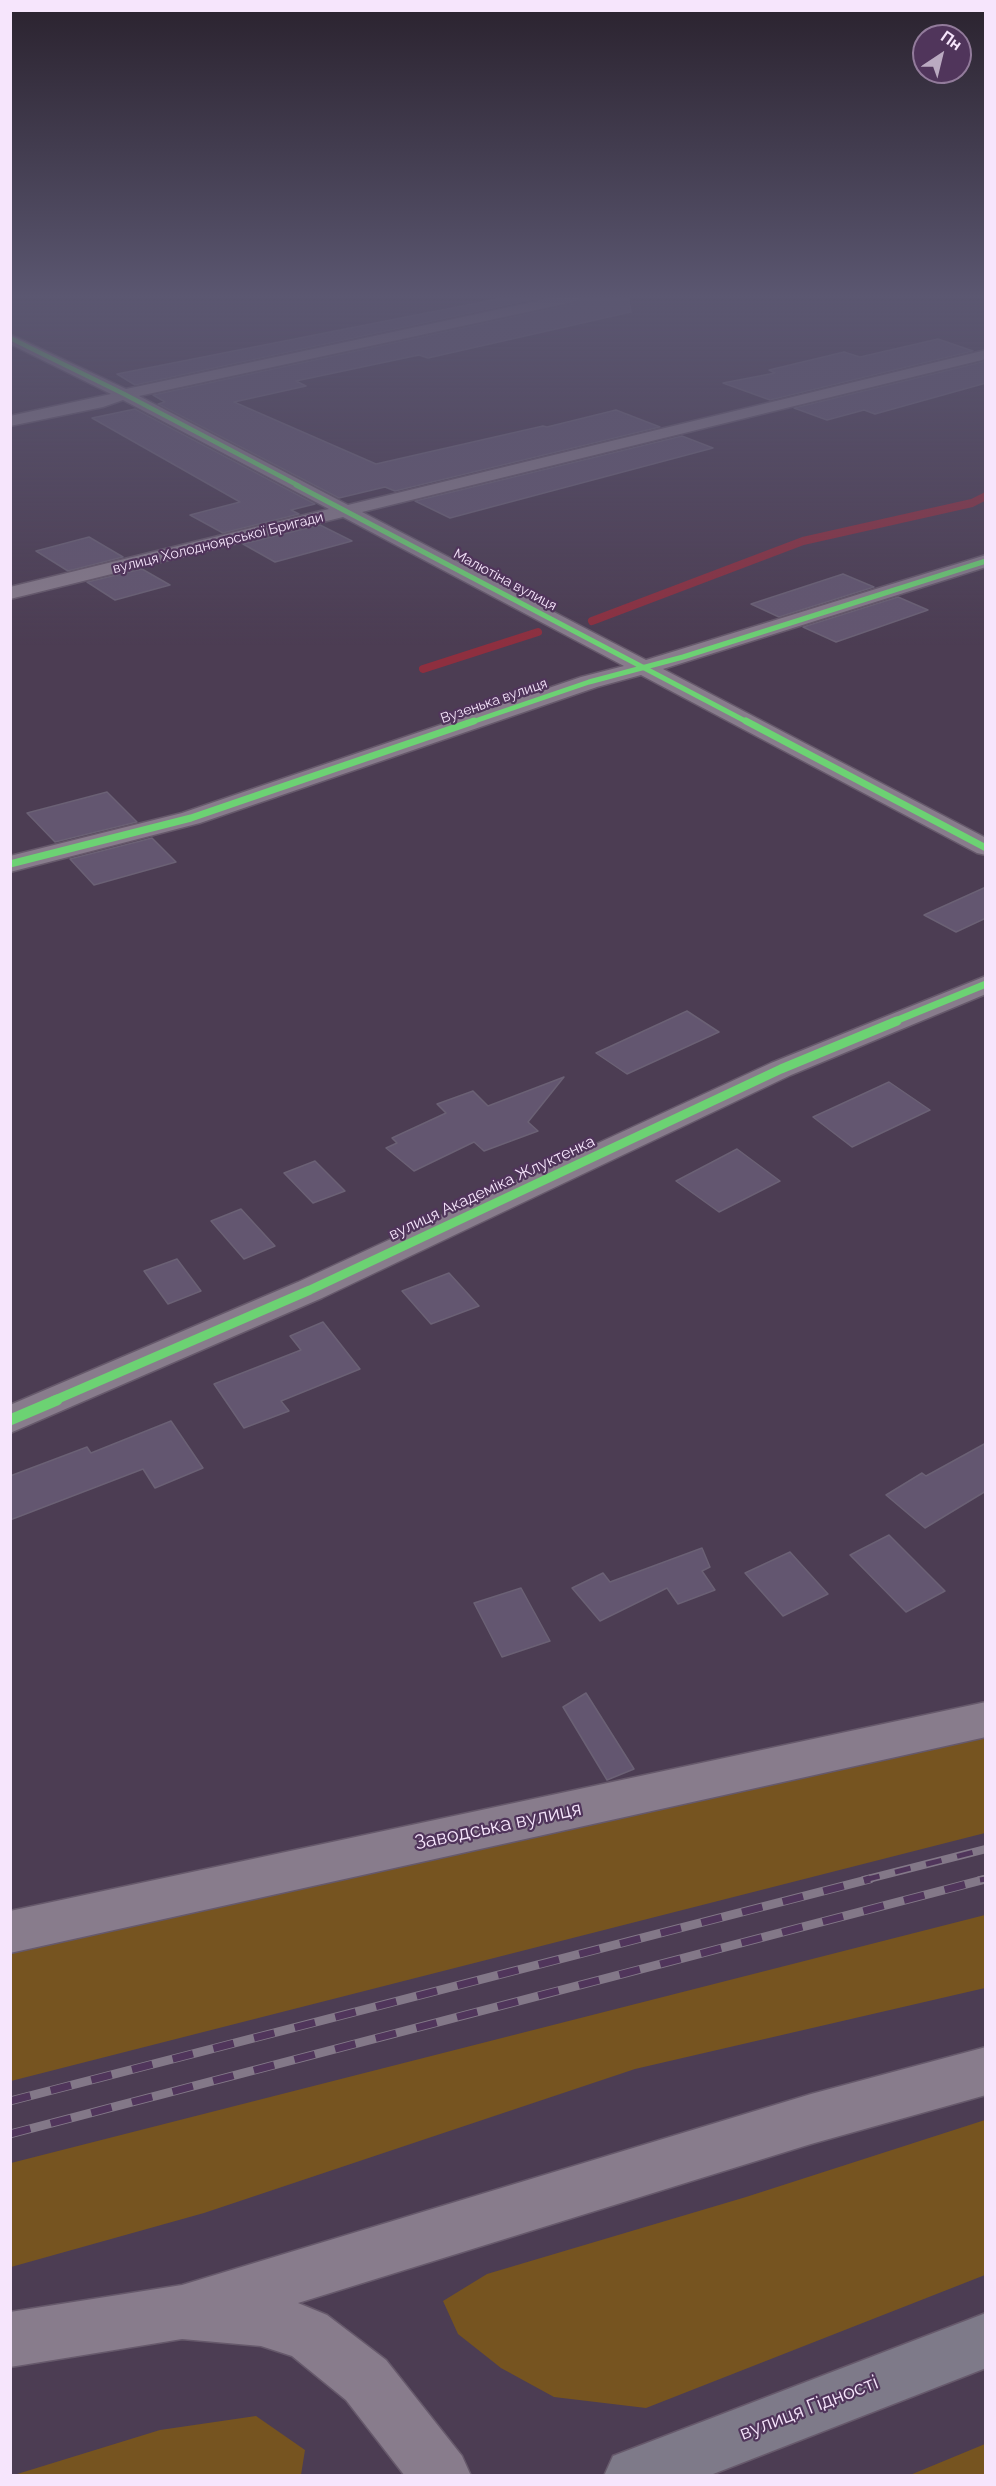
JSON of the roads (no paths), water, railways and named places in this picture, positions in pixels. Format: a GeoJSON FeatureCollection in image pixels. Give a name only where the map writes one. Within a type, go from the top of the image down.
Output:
{"type":"FeatureCollection","features":[{"type":"Feature","properties":{"kind":"main road","name":"вулиця Гідності"},"geometry":{"type":"LineString","coordinates":[[633,2475],[986,2340]]}},
{"type":"Feature","properties":{"kind":"street"},"geometry":{"type":"LineString","coordinates":[[10,421],[44,414]]}},
{"type":"Feature","properties":{"kind":"street","name":"Малютіна вулиця"},"geometry":{"type":"LineString","coordinates":[[161,414],[986,848]]}},
{"type":"Feature","properties":{"kind":"street","name":"вулиця Холодноярської Бригади"},"geometry":{"type":"LineString","coordinates":[[10,593],[743,414]]}},
{"type":"Feature","properties":{"kind":"street","name":"Вузенька вулиця"},"geometry":{"type":"LineString","coordinates":[[10,864],[191,818],[590,682],[682,657],[986,561]]}},
{"type":"Feature","properties":{"kind":"street","name":"вулиця Академіка Жлуктенка"},"geometry":{"type":"LineString","coordinates":[[10,1420],[310,1290],[782,1069],[986,984]]}},
{"type":"Feature","properties":{"kind":"street","name":"Заводська вулиця"},"geometry":{"type":"LineString","coordinates":[[10,1932],[986,1719]]}},
{"type":"Feature","properties":{"kind":"street"},"geometry":{"type":"LineString","coordinates":[[10,2340],[182,2312],[811,2119],[986,2071]]}},
{"type":"Feature","properties":{"kind":"street"},"geometry":{"type":"LineString","coordinates":[[182,2312],[261,2319],[308,2334],[366,2380],[442,2475]]}},
{"type":"Feature","properties":{"kind":"waterway"},"geometry":{"type":"LineString","coordinates":[[592,621],[803,541],[972,503],[986,496]]}},
{"type":"Feature","properties":{"kind":"waterway"},"geometry":{"type":"LineString","coordinates":[[423,669],[538,632]]}},
{"type":"Feature","properties":{"kind":"railway"},"geometry":{"type":"LineString","coordinates":[[864,1880],[986,1849]]}},
{"type":"Feature","properties":{"kind":"railway"},"geometry":{"type":"LineString","coordinates":[[10,2101],[870,1879]]}},
{"type":"Feature","properties":{"kind":"railway"},"geometry":{"type":"LineString","coordinates":[[10,2134],[986,1879],[980,1880]]}}]}
